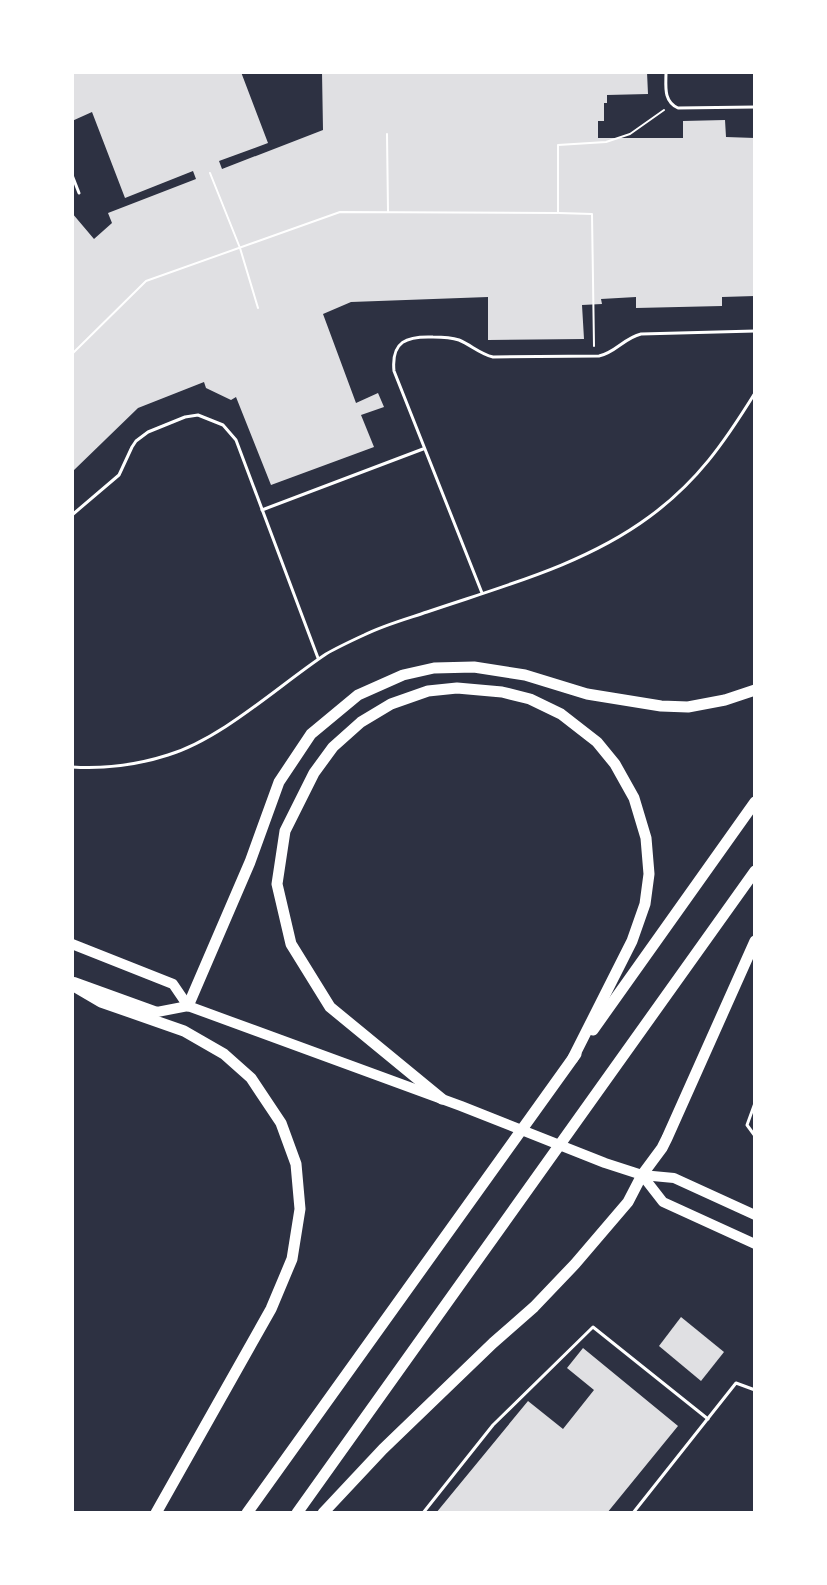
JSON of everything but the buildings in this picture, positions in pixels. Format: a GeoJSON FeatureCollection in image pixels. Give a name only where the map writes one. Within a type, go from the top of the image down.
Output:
{"type":"FeatureCollection","features":[{"type":"Feature","properties":{"kind":"highway"},"geometry":{"type":"LineString","coordinates":[[188,1006],[250,862],[279,782],[311,734],[358,695],[403,675],[434,668],[474,667],[525,675],[587,694],[661,706],[688,707],[755,690]]}},
{"type":"Feature","properties":{"kind":"highway"},"geometry":{"type":"LineString","coordinates":[[442,1099],[330,1007],[291,944],[277,884],[285,831],[314,773],[333,747],[361,722],[391,704],[428,691],[457,688],[502,692],[530,699],[561,714],[597,742],[615,764],[634,798],[646,838],[649,874],[645,904],[632,941],[573,1058]]}},
{"type":"Feature","properties":{"kind":"highway"},"geometry":{"type":"LineString","coordinates":[[247,1513],[755,802]]}},
{"type":"Feature","properties":{"kind":"highway"},"geometry":{"type":"LineString","coordinates":[[297,1513],[755,871]]}},
{"type":"Feature","properties":{"kind":"highway"},"geometry":{"type":"LineString","coordinates":[[323,1513],[383,1449],[534,1307],[628,1202],[667,1138],[755,941]]}},
{"type":"Feature","properties":{"kind":"highway"},"geometry":{"type":"LineString","coordinates":[[72,983],[101,1002],[184,1031],[224,1054],[251,1078],[266,1100],[281,1123],[296,1164],[300,1209],[292,1259],[271,1309],[156,1513]]}},
{"type":"Feature","properties":{"kind":"main road"},"geometry":{"type":"LineString","coordinates":[[72,944],[173,984],[188,1006]]}},
{"type":"Feature","properties":{"kind":"main road"},"geometry":{"type":"LineString","coordinates":[[72,983],[157,1012],[188,1006],[461,1106],[605,1163],[642,1175],[674,1178],[755,1215]]}},
{"type":"Feature","properties":{"kind":"main road"},"geometry":{"type":"LineString","coordinates":[[642,1175],[663,1202],[755,1244]]}},
{"type":"Feature","properties":{"kind":"lane"},"geometry":{"type":"LineString","coordinates":[[666,72],[666,95],[671,105],[683,108],[755,107]]}},
{"type":"Feature","properties":{"kind":"lane"},"geometry":{"type":"LineString","coordinates":[[72,175],[79,193],[72,184]]}},
{"type":"Feature","properties":{"kind":"lane"},"geometry":{"type":"LineString","coordinates":[[482,593],[394,371],[394,353],[406,340],[422,337],[456,339],[493,357],[594,356],[606,355],[633,336],[641,334],[755,331]]}},
{"type":"Feature","properties":{"kind":"lane"},"geometry":{"type":"LineString","coordinates":[[72,767],[122,766],[168,755],[231,722],[330,651],[369,632],[557,567],[602,547],[648,518],[683,489],[716,454],[755,393]]}},
{"type":"Feature","properties":{"kind":"lane"},"geometry":{"type":"LineString","coordinates":[[72,515],[119,475],[132,447],[141,436],[192,415],[217,422],[232,434],[318,660]]}},
{"type":"Feature","properties":{"kind":"lane"},"geometry":{"type":"LineString","coordinates":[[262,510],[425,449]]}},
{"type":"Feature","properties":{"kind":"lane"},"geometry":{"type":"LineString","coordinates":[[755,1103],[747,1125],[755,1136]]}},
{"type":"Feature","properties":{"kind":"lane"},"geometry":{"type":"LineString","coordinates":[[423,1513],[493,1425],[593,1327],[708,1419]]}},
{"type":"Feature","properties":{"kind":"lane"},"geometry":{"type":"LineString","coordinates":[[633,1513],[736,1383],[755,1390]]}},
{"type":"Feature","properties":{"kind":"path"},"geometry":{"type":"LineString","coordinates":[[558,213],[558,145],[606,142],[630,134],[671,105]]}},
{"type":"Feature","properties":{"kind":"path"},"geometry":{"type":"LineString","coordinates":[[387,134],[388,212]]}},
{"type":"Feature","properties":{"kind":"path"},"geometry":{"type":"LineString","coordinates":[[210,173],[240,248],[258,308]]}},
{"type":"Feature","properties":{"kind":"path"},"geometry":{"type":"LineString","coordinates":[[72,354],[146,281],[340,212],[388,212],[592,214],[594,356]]}}]}
